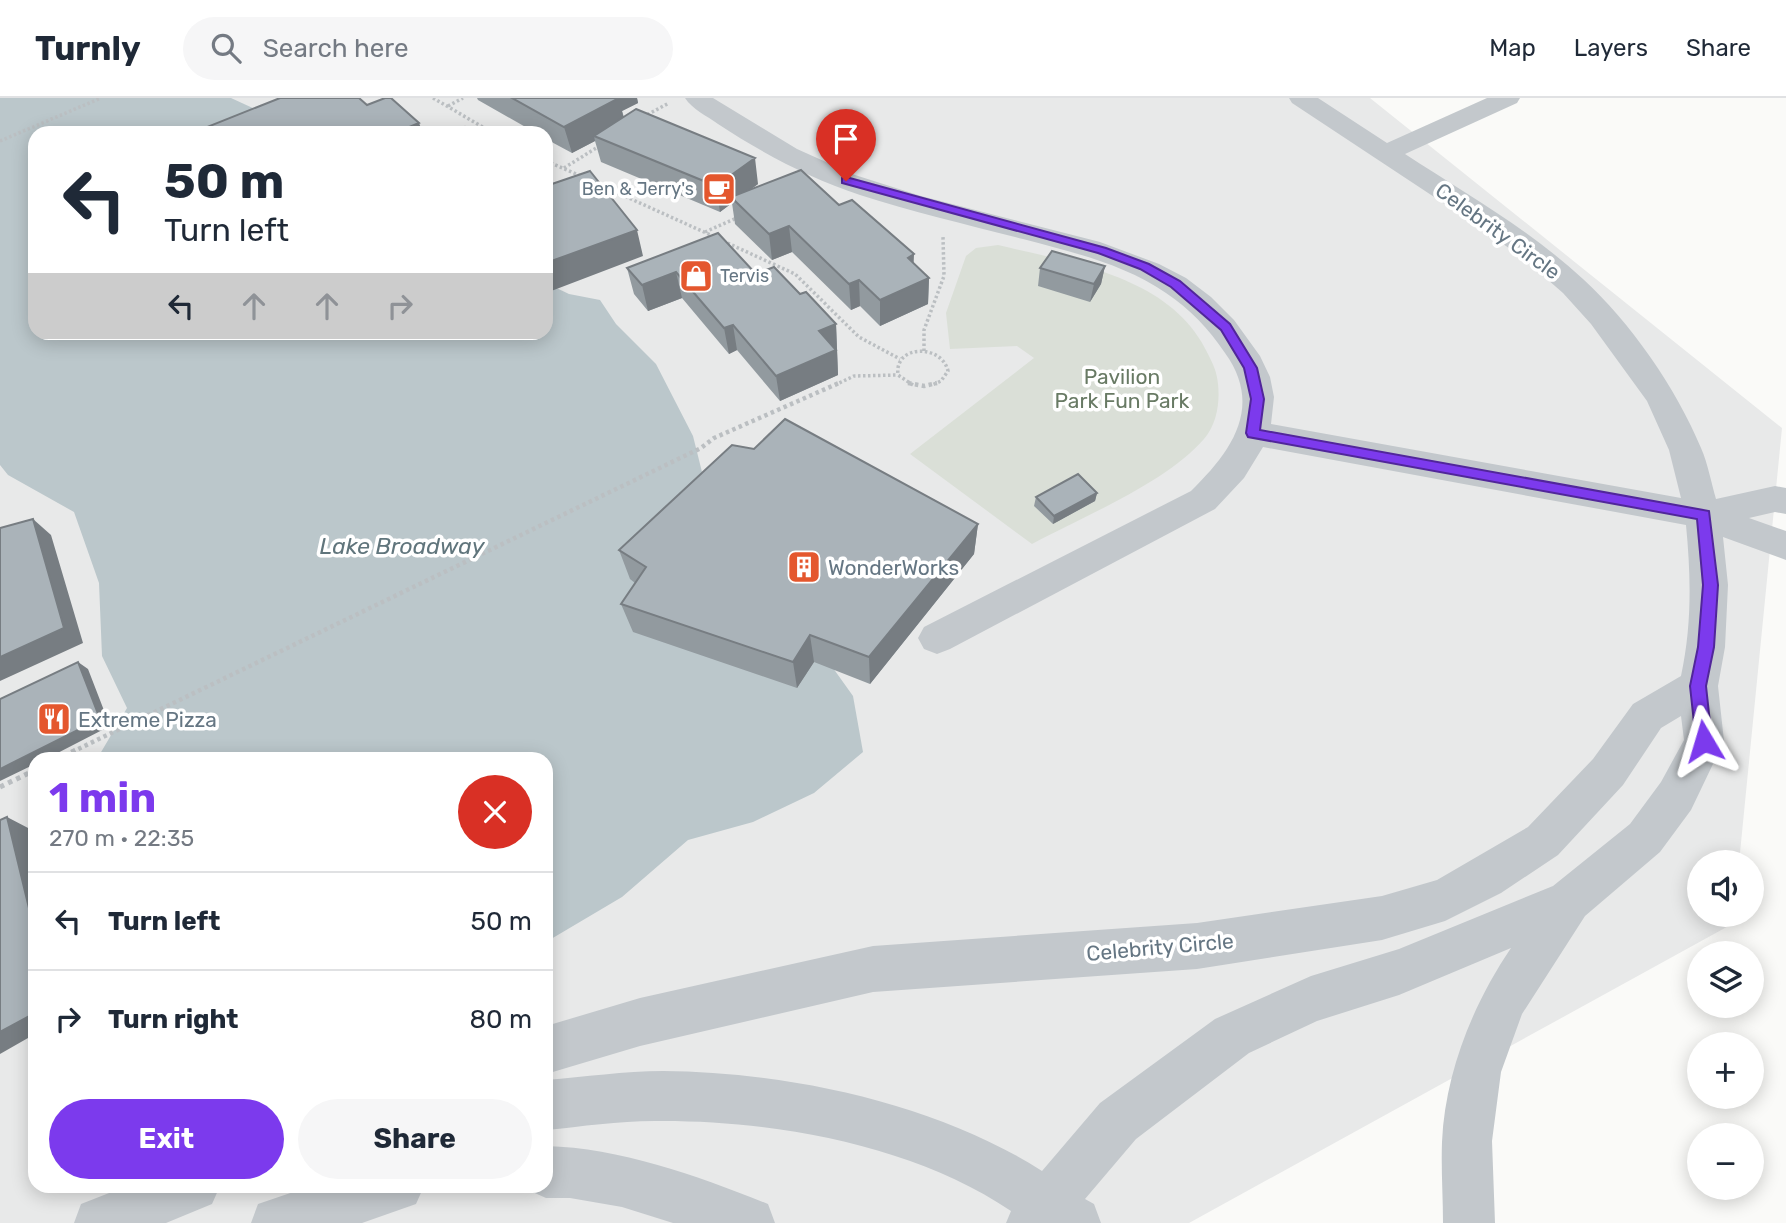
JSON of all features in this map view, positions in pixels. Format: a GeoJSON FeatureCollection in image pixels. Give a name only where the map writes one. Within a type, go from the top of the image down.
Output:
{"type":"FeatureCollection","features":[{"type":"Feature","properties":{"kind":"street","name":"Celebrity Circle"},"geometry":{"type":"LineString","coordinates":[[1052,1218],[1118,1121],[1231,1036],[1311,999],[1399,972],[1569,901],[1646,838],[1676,796],[1704,741],[1698,686],[1706,647],[1710,585],[1703,514],[1686,450],[1661,397],[1628,348],[1602,317],[1573,286],[1533,252],[1301,98]]}},
{"type":"Feature","properties":{"kind":"street"},"geometry":{"type":"LineString","coordinates":[[1385,153],[1508,98]]}},
{"type":"Feature","properties":{"kind":"street"},"geometry":{"type":"LineString","coordinates":[[702,102],[735,124],[846,181],[1102,250],[1145,267],[1176,284],[1226,327],[1251,368],[1258,399],[1248,450],[1203,500],[937,638]]}},
{"type":"Feature","properties":{"kind":"street"},"geometry":{"type":"LineString","coordinates":[[1253,433],[1703,514],[1786,546]]}},
{"type":"Feature","properties":{"kind":"street"},"geometry":{"type":"LineString","coordinates":[[1703,514],[1775,499],[1786,501]]}},
{"type":"Feature","properties":{"kind":"street","name":"Celebrity Circle"},"geometry":{"type":"LineString","coordinates":[[553,1048],[640,1023],[873,969],[1197,946],[1382,918],[1445,899],[1485,878],[1543,841],[1608,772],[1647,716],[1698,686]]}},
{"type":"Feature","properties":{"kind":"street"},"geometry":{"type":"LineString","coordinates":[[1469,1223],[1467,1141],[1477,1072],[1503,1001],[1569,901]]}},
{"type":"Feature","properties":{"kind":"street"},"geometry":{"type":"LineString","coordinates":[[553,1104],[662,1096],[743,1100],[834,1116],[905,1135],[990,1170],[1052,1218]]}},
{"type":"Feature","properties":{"kind":"street"},"geometry":{"type":"LineString","coordinates":[[553,1172],[629,1184],[749,1223]]}},
{"type":"Feature","properties":{"kind":"street"},"geometry":{"type":"LineString","coordinates":[[100,1223],[176,1193]]}},
{"type":"Feature","properties":{"kind":"street"},"geometry":{"type":"LineString","coordinates":[[277,1223],[375,1193]]}},
{"type":"Feature","properties":{"kind":"path"},"geometry":{"type":"LineString","coordinates":[[35,126],[101,98]]}},
{"type":"Feature","properties":{"kind":"path"},"geometry":{"type":"LineString","coordinates":[[433,98],[482,126]]}},
{"type":"Feature","properties":{"kind":"path"},"geometry":{"type":"LineString","coordinates":[[447,106],[463,98]]}},
{"type":"Feature","properties":{"kind":"path"},"geometry":{"type":"LineString","coordinates":[[634,124],[671,102],[689,113],[702,102]]}},
{"type":"Feature","properties":{"kind":"path"},"geometry":{"type":"LineString","coordinates":[[0,141],[28,129]]}},
{"type":"Feature","properties":{"kind":"path"},"geometry":{"type":"LineString","coordinates":[[563,169],[610,139]]}},
{"type":"Feature","properties":{"kind":"path"},"geometry":{"type":"LineString","coordinates":[[553,164],[586,178]]}},
{"type":"Feature","properties":{"kind":"path"},"geometry":{"type":"LineString","coordinates":[[597,183],[795,274],[859,337],[900,359]]}},
{"type":"Feature","properties":{"kind":"path"},"geometry":{"type":"LineString","coordinates":[[705,232],[743,215]]}},
{"type":"Feature","properties":{"kind":"path"},"geometry":{"type":"LineString","coordinates":[[923,351],[924,331],[944,276],[943,229]]}},
{"type":"Feature","properties":{"kind":"path"},"geometry":{"type":"LineString","coordinates":[[923,351],[939,355],[948,371],[941,381],[917,386],[909,384],[898,375],[896,370],[900,359],[910,353],[923,351]]}},
{"type":"Feature","properties":{"kind":"path"},"geometry":{"type":"LineString","coordinates":[[70,752],[701,448],[714,438],[854,376],[898,375]]}},
{"type":"Feature","properties":{"kind":"path"},"geometry":{"type":"LineString","coordinates":[[0,787],[28,773]]}},
{"type":"Feature","properties":{"kind":"shaded area"},"geometry":{"type":"Polygon","coordinates":[[[0,98],[1370,98],[1782,428],[1740,850],[1687,850],[1687,927],[1727,927],[1701,941],[1687,941],[1687,949],[1189,1223],[0,1223],[0,98]]]}},
{"type":"Feature","properties":{"kind":"green space","name":"Pavilion Park Fun Park"},"geometry":{"type":"Polygon","coordinates":[[[998,245],[1087,267],[1145,290],[1170,307],[1192,328],[1212,361],[1218,384],[1215,420],[1204,439],[1188,455],[1147,484],[1032,544],[910,454],[1034,358],[1017,346],[950,349],[946,313],[966,256],[976,248],[998,245]]]}},
{"type":"Feature","properties":{"kind":"water","name":"Lake Broadway"},"geometry":{"type":"Polygon","coordinates":[[[0,98],[231,98],[266,114],[275,126],[28,126],[28,340],[553,340],[553,286],[569,294],[600,300],[616,324],[656,364],[693,436],[702,472],[683,518],[828,661],[853,696],[863,752],[814,793],[753,822],[688,840],[622,897],[553,938],[553,752],[101,752],[127,708],[102,656],[99,583],[74,512],[8,475],[0,465],[0,98]]]}},
{"type":"Feature","properties":{"kind":"building"},"geometry":{"type":"Polygon","coordinates":[[[280,98],[359,98],[367,105],[391,98],[419,123],[412,126],[210,126],[280,98]]]}},
{"type":"Feature","properties":{"kind":"building"},"geometry":{"type":"Polygon","coordinates":[[[512,98],[619,98],[564,127],[512,98]]]}},
{"type":"Feature","properties":{"kind":"building"},"geometry":{"type":"Polygon","coordinates":[[[636,109],[755,158],[716,186],[594,136],[636,109]]]}},
{"type":"Feature","properties":{"kind":"building"},"geometry":{"type":"Polygon","coordinates":[[[801,170],[839,205],[852,200],[914,254],[908,258],[929,278],[880,300],[859,280],[849,284],[789,226],[769,234],[731,197],[801,170]]]}},
{"type":"Feature","properties":{"kind":"building"},"geometry":{"type":"Polygon","coordinates":[[[590,171],[637,230],[553,260],[553,184],[590,171]]]}},
{"type":"Feature","properties":{"kind":"building"},"geometry":{"type":"Polygon","coordinates":[[[718,233],[756,274],[774,267],[800,294],[806,292],[836,324],[819,331],[836,350],[776,376],[733,325],[724,328],[676,272],[642,285],[627,268],[718,233]]]}},
{"type":"Feature","properties":{"kind":"building"},"geometry":{"type":"Polygon","coordinates":[[[1052,251],[1105,266],[1094,284],[1040,268],[1052,251]]]}},
{"type":"Feature","properties":{"kind":"building","name":"WonderWorks"},"geometry":{"type":"Polygon","coordinates":[[[785,419],[978,524],[869,657],[810,635],[793,662],[621,604],[646,567],[619,550],[732,445],[754,449],[785,419]]]}},
{"type":"Feature","properties":{"kind":"building"},"geometry":{"type":"Polygon","coordinates":[[[1078,474],[1097,493],[1054,516],[1036,497],[1078,474]]]}},
{"type":"Feature","properties":{"kind":"building"},"geometry":{"type":"Polygon","coordinates":[[[33,519],[64,628],[0,657],[0,528],[33,519]]]}},
{"type":"Feature","properties":{"kind":"building","name":"Extreme Pizza"},"geometry":{"type":"Polygon","coordinates":[[[78,662],[100,719],[34,752],[28,752],[28,755],[0,769],[0,699],[78,662]]]}},
{"type":"Feature","properties":{"kind":"building"},"geometry":{"type":"Polygon","coordinates":[[[7,817],[28,904],[28,1017],[0,1032],[0,820],[7,817]]]}},
{"type":"Feature","properties":{"kind":"place","name":"Ben & Jerry's"},"geometry":{"type":"Point","coordinates":[719,189]}},
{"type":"Feature","properties":{"kind":"place","name":"Tervis"},"geometry":{"type":"Point","coordinates":[696,276]}},
{"type":"Feature","properties":{"kind":"place","name":"WonderWorks"},"geometry":{"type":"Point","coordinates":[804,567]}},
{"type":"Feature","properties":{"kind":"place","name":"Extreme Pizza"},"geometry":{"type":"Point","coordinates":[54,719]}},
{"type":"Feature","properties":{"kind":"route"},"geometry":{"type":"LineString","coordinates":[[846,181],[938,208],[1102,250],[1145,267],[1176,284],[1226,327],[1251,368],[1258,399],[1253,433],[1502,480],[1703,514],[1710,585],[1706,647],[1698,686],[1704,741]]}}]}
